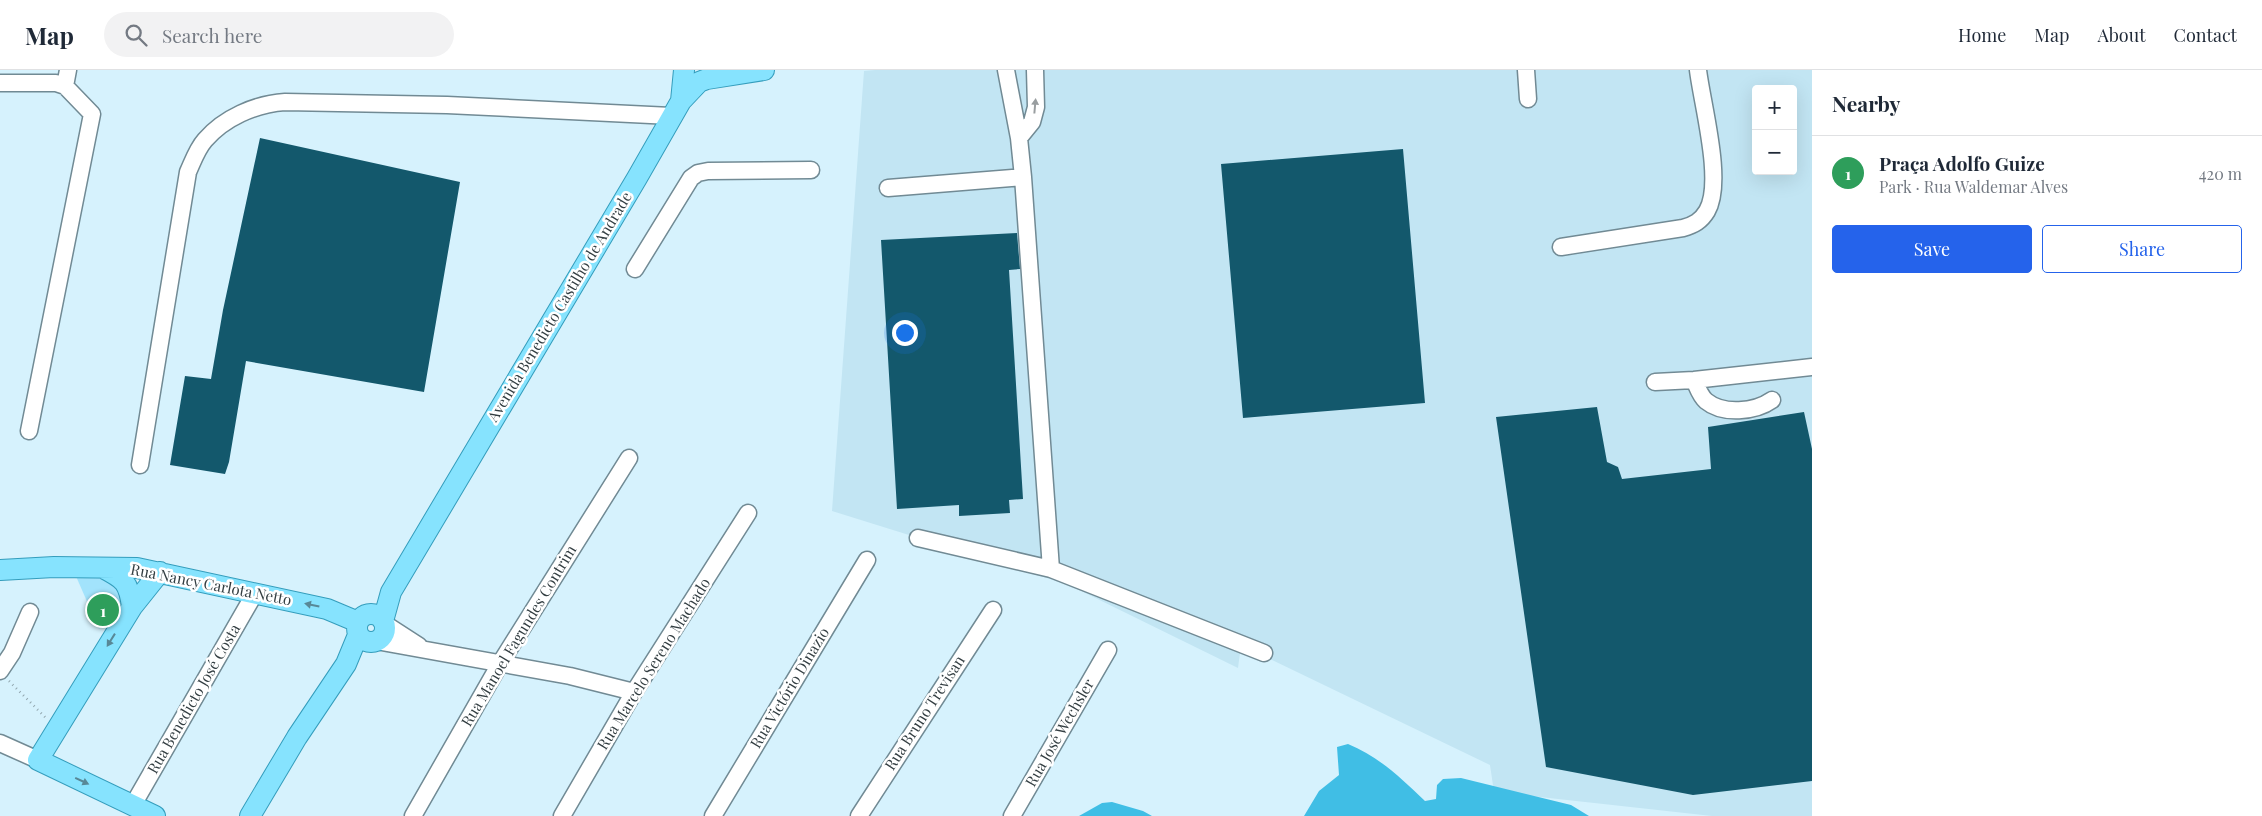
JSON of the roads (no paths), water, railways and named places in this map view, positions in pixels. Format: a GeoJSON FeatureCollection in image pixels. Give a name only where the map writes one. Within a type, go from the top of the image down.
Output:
{"type":"FeatureCollection","features":[{"type":"Feature","properties":{"kind":"main road"},"geometry":{"type":"LineString","coordinates":[[676,108],[684,70]]}},
{"type":"Feature","properties":{"kind":"main road","name":"Avenida Benedicto Castilho de Andrade"},"geometry":{"type":"LineString","coordinates":[[371,628],[637,178],[676,108],[699,82],[764,70]]}},
{"type":"Feature","properties":{"kind":"main road"},"geometry":{"type":"LineString","coordinates":[[101,566],[122,578],[130,589],[132,607]]}},
{"type":"Feature","properties":{"kind":"main road","name":"Rua Nancy Carlota Netto"},"geometry":{"type":"LineString","coordinates":[[0,570],[101,566],[160,572],[327,608],[371,628]]}},
{"type":"Feature","properties":{"kind":"main road"},"geometry":{"type":"LineString","coordinates":[[155,816],[38,760],[132,607],[160,572]]}},
{"type":"Feature","properties":{"kind":"main road"},"geometry":{"type":"LineString","coordinates":[[250,816],[297,737],[371,628]]}},
{"type":"Feature","properties":{"kind":"street"},"geometry":{"type":"LineString","coordinates":[[1006,70],[1019,138],[1023,177],[1051,568]]}},
{"type":"Feature","properties":{"kind":"street"},"geometry":{"type":"LineString","coordinates":[[1019,138],[1032,122],[1036,107],[1035,70]]}},
{"type":"Feature","properties":{"kind":"street"},"geometry":{"type":"LineString","coordinates":[[1526,70],[1528,99]]}},
{"type":"Feature","properties":{"kind":"street"},"geometry":{"type":"LineString","coordinates":[[1561,247],[1683,228],[1695,224],[1708,210],[1712,198],[1714,177],[1698,70]]}},
{"type":"Feature","properties":{"kind":"street"},"geometry":{"type":"LineString","coordinates":[[0,82],[62,77],[92,114],[29,431]]}},
{"type":"Feature","properties":{"kind":"street"},"geometry":{"type":"LineString","coordinates":[[140,464],[188,172],[204,141],[234,117],[270,103],[285,102],[676,108]]}},
{"type":"Feature","properties":{"kind":"street"},"geometry":{"type":"LineString","coordinates":[[635,269],[691,178],[698,173],[708,171],[811,170]]}},
{"type":"Feature","properties":{"kind":"street"},"geometry":{"type":"LineString","coordinates":[[888,188],[1023,177]]}},
{"type":"Feature","properties":{"kind":"street"},"geometry":{"type":"LineString","coordinates":[[1655,382],[1812,368]]}},
{"type":"Feature","properties":{"kind":"street"},"geometry":{"type":"LineString","coordinates":[[1694,380],[1704,400],[1716,407],[1733,410],[1750,409],[1763,406],[1772,400]]}},
{"type":"Feature","properties":{"kind":"street","name":"Rua Manoel Fagundes Contrim"},"geometry":{"type":"LineString","coordinates":[[412,816],[501,662],[629,458]]}},
{"type":"Feature","properties":{"kind":"street","name":"Rua Marcelo Sereno Machado"},"geometry":{"type":"LineString","coordinates":[[562,816],[634,692],[748,513]]}},
{"type":"Feature","properties":{"kind":"street"},"geometry":{"type":"LineString","coordinates":[[918,538],[1051,568],[1264,653]]}},
{"type":"Feature","properties":{"kind":"street","name":"Rua Victório Dinazio"},"geometry":{"type":"LineString","coordinates":[[713,816],[867,560]]}},
{"type":"Feature","properties":{"kind":"street","name":"Rua Benedicto José Costa"},"geometry":{"type":"LineString","coordinates":[[134,805],[255,593]]}},
{"type":"Feature","properties":{"kind":"street","name":"Rua Bruno Trevisan"},"geometry":{"type":"LineString","coordinates":[[859,816],[993,610]]}},
{"type":"Feature","properties":{"kind":"street"},"geometry":{"type":"LineString","coordinates":[[0,670],[12,654],[30,612]]}},
{"type":"Feature","properties":{"kind":"street"},"geometry":{"type":"LineString","coordinates":[[371,628],[423,649],[570,676],[634,692]]}},
{"type":"Feature","properties":{"kind":"street","name":"Rua José Wechsler"},"geometry":{"type":"LineString","coordinates":[[1012,816],[1108,650]]}},
{"type":"Feature","properties":{"kind":"street"},"geometry":{"type":"LineString","coordinates":[[0,743],[38,760]]}},
{"type":"Feature","properties":{"kind":"place","name":"Praça Adolfo Guize"},"geometry":{"type":"Point","coordinates":[103,610]}}]}
